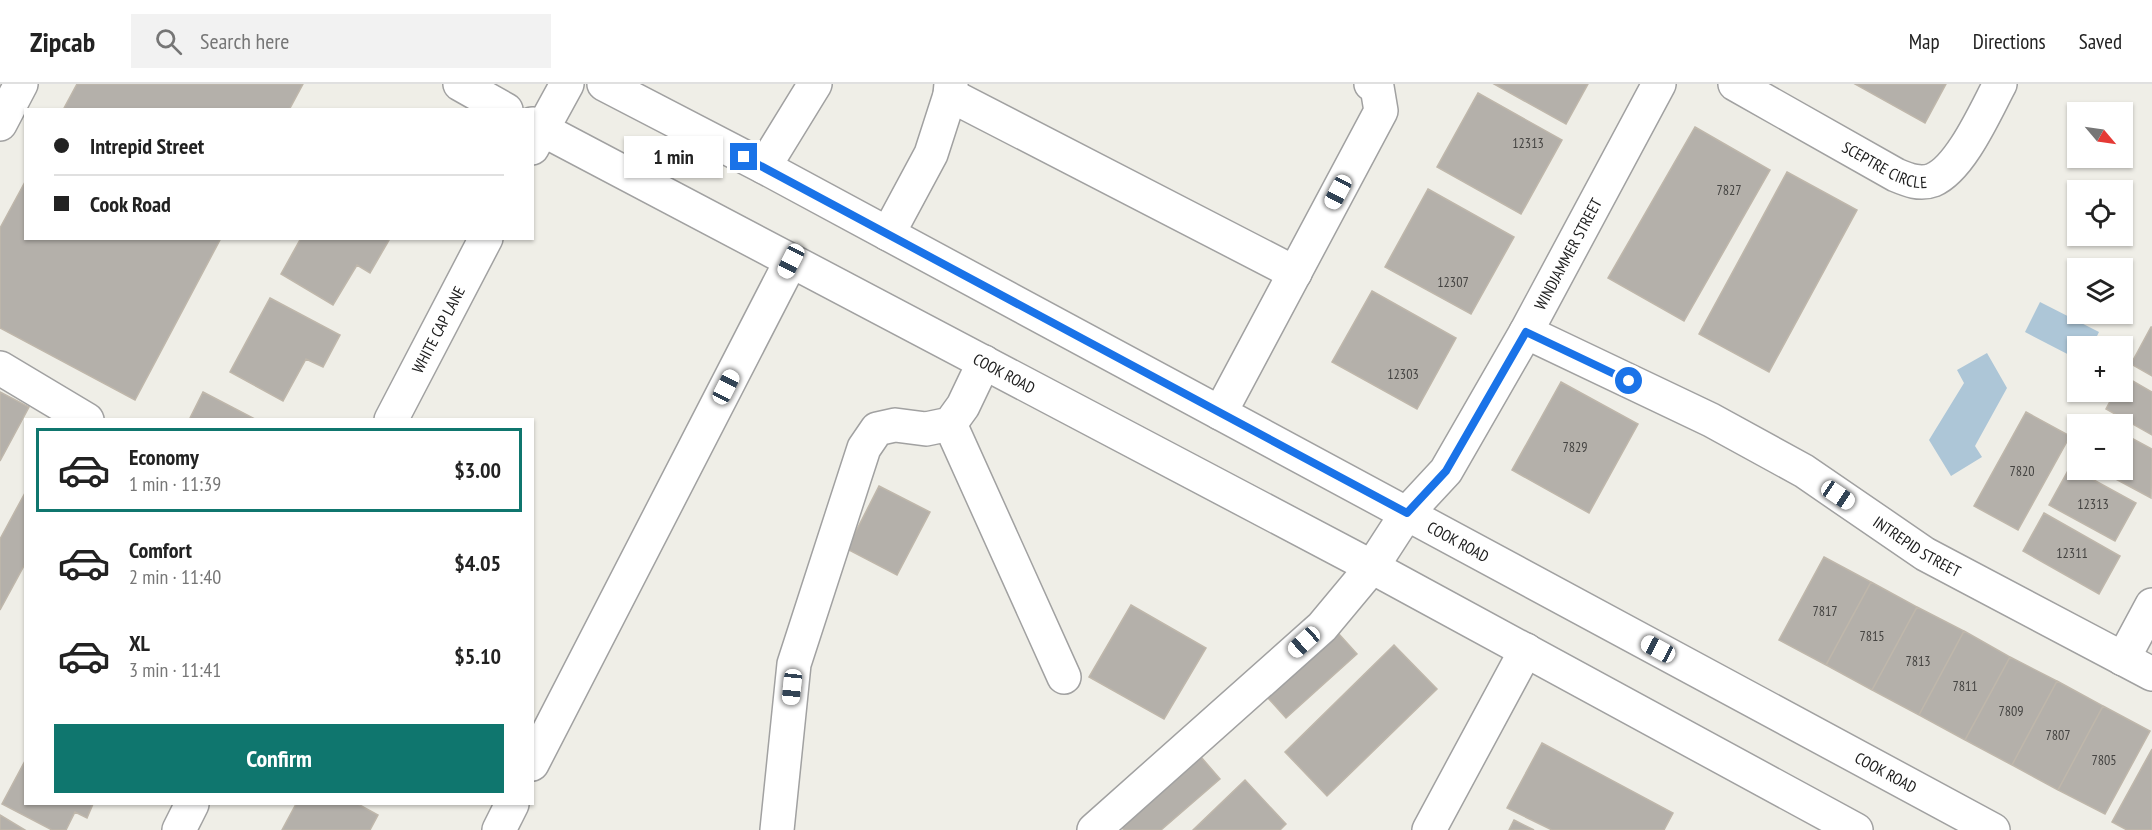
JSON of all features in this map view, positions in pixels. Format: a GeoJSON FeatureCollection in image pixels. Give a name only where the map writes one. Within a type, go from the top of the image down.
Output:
{"type":"FeatureCollection","features":[{"type":"Feature","properties":{"kind":"street"},"geometry":{"type":"LineString","coordinates":[[0,124],[21,84]]}},
{"type":"Feature","properties":{"kind":"street"},"geometry":{"type":"LineString","coordinates":[[460,84],[502,108]]}},
{"type":"Feature","properties":{"kind":"street"},"geometry":{"type":"LineString","coordinates":[[536,134],[567,84]]}},
{"type":"Feature","properties":{"kind":"street","name":"COOK ROAD"},"geometry":{"type":"LineString","coordinates":[[604,84],[764,167],[1993,830]]}},
{"type":"Feature","properties":{"kind":"street"},"geometry":{"type":"LineString","coordinates":[[764,167],[815,84]]}},
{"type":"Feature","properties":{"kind":"street"},"geometry":{"type":"LineString","coordinates":[[1220,413],[1381,111],[1377,87],[1371,84]]}},
{"type":"Feature","properties":{"kind":"street","name":"WINDJAMMER STREET"},"geometry":{"type":"LineString","coordinates":[[1094,830],[1322,627],[1372,567],[1407,513],[1446,471],[1526,332],[1659,84]]}},
{"type":"Feature","properties":{"kind":"street","name":"SCEPTRE CIRCLE"},"geometry":{"type":"LineString","coordinates":[[1735,84],[1896,175],[1913,182],[1933,180],[1950,167],[1964,151],[2000,84]]}},
{"type":"Feature","properties":{"kind":"street"},"geometry":{"type":"LineString","coordinates":[[888,234],[931,154],[951,89],[1295,273]]}},
{"type":"Feature","properties":{"kind":"street","name":"COOK ROAD"},"geometry":{"type":"LineString","coordinates":[[536,134],[791,261],[984,362],[1372,567],[1857,830]]}},
{"type":"Feature","properties":{"kind":"street","name":"WHITE CAP LANE"},"geometry":{"type":"LineString","coordinates":[[393,418],[485,240]]}},
{"type":"Feature","properties":{"kind":"street"},"geometry":{"type":"LineString","coordinates":[[534,760],[791,261]]}},
{"type":"Feature","properties":{"kind":"street","name":"INTREPID STREET"},"geometry":{"type":"LineString","coordinates":[[1526,332],[1711,420],[1804,471],[1925,554],[2152,674]]}},
{"type":"Feature","properties":{"kind":"street"},"geometry":{"type":"LineString","coordinates":[[777,830],[794,664],[864,448],[877,429],[895,425],[926,429],[950,424],[963,406],[984,362]]}},
{"type":"Feature","properties":{"kind":"street"},"geometry":{"type":"LineString","coordinates":[[0,368],[84,418]]}},
{"type":"Feature","properties":{"kind":"street"},"geometry":{"type":"LineString","coordinates":[[950,424],[1064,677]]}},
{"type":"Feature","properties":{"kind":"street"},"geometry":{"type":"LineString","coordinates":[[2123,659],[2152,605]]}},
{"type":"Feature","properties":{"kind":"street"},"geometry":{"type":"LineString","coordinates":[[1429,830],[1526,650]]}},
{"type":"Feature","properties":{"kind":"street"},"geometry":{"type":"LineString","coordinates":[[179,830],[192,805]]}},
{"type":"Feature","properties":{"kind":"street"},"geometry":{"type":"LineString","coordinates":[[498,830],[511,805]]}},
{"type":"Feature","properties":{"kind":"water"},"geometry":{"type":"Polygon","coordinates":[[[2040,302],[2067,316],[2067,324],[2083,324],[2099,332],[2097,336],[2067,336],[2067,354],[2025,332],[2040,302]]]}},
{"type":"Feature","properties":{"kind":"water"},"geometry":{"type":"Polygon","coordinates":[[[1987,353],[2007,388],[1975,446],[1982,457],[1951,476],[1929,440],[1964,383],[1957,370],[1987,353]]]}},
{"type":"Feature","properties":{"kind":"building"},"geometry":{"type":"Polygon","coordinates":[[[77,84],[303,84],[290,108],[64,108],[77,84]]]}},
{"type":"Feature","properties":{"kind":"building"},"geometry":{"type":"Polygon","coordinates":[[[1494,84],[1588,84],[1566,124],[1494,84]]]}},
{"type":"Feature","properties":{"kind":"building"},"geometry":{"type":"Polygon","coordinates":[[[1855,84],[1946,84],[1925,123],[1855,84]]]}},
{"type":"Feature","properties":{"kind":"building"},"geometry":{"type":"Polygon","coordinates":[[[1478,93],[1562,140],[1521,214],[1437,167],[1478,93]]]}},
{"type":"Feature","properties":{"kind":"building"},"geometry":{"type":"Polygon","coordinates":[[[1695,127],[1770,170],[1684,321],[1608,278],[1695,127]]]}},
{"type":"Feature","properties":{"kind":"building"},"geometry":{"type":"Polygon","coordinates":[[[1787,172],[1857,210],[1769,372],[1699,334],[1787,172]]]}},
{"type":"Feature","properties":{"kind":"building"},"geometry":{"type":"Polygon","coordinates":[[[24,184],[24,240],[220,240],[135,400],[0,328],[0,228],[24,184]]]}},
{"type":"Feature","properties":{"kind":"building"},"geometry":{"type":"Polygon","coordinates":[[[1428,189],[1514,237],[1471,314],[1385,267],[1428,189]]]}},
{"type":"Feature","properties":{"kind":"building"},"geometry":{"type":"Polygon","coordinates":[[[300,240],[389,240],[370,273],[357,265],[333,305],[281,274],[300,240]]]}},
{"type":"Feature","properties":{"kind":"building"},"geometry":{"type":"Polygon","coordinates":[[[1372,291],[1456,338],[1417,409],[1332,362],[1372,291]]]}},
{"type":"Feature","properties":{"kind":"building"},"geometry":{"type":"Polygon","coordinates":[[[270,298],[340,335],[323,367],[306,359],[283,401],[230,372],[270,298]]]}},
{"type":"Feature","properties":{"kind":"building"},"geometry":{"type":"Polygon","coordinates":[[[2152,327],[2152,376],[2133,365],[2133,360],[2152,327]]]}},
{"type":"Feature","properties":{"kind":"building"},"geometry":{"type":"Polygon","coordinates":[[[2133,381],[2152,392],[2152,435],[2133,424],[2133,414],[2115,414],[2106,409],[2110,402],[2133,402],[2133,381]]]}},
{"type":"Feature","properties":{"kind":"building"},"geometry":{"type":"Polygon","coordinates":[[[1561,382],[1638,424],[1589,513],[1512,470],[1561,382]]]}},
{"type":"Feature","properties":{"kind":"building"},"geometry":{"type":"Polygon","coordinates":[[[0,392],[29,407],[0,461],[0,392]]]}},
{"type":"Feature","properties":{"kind":"building"},"geometry":{"type":"Polygon","coordinates":[[[203,392],[253,418],[190,418],[203,392]]]}},
{"type":"Feature","properties":{"kind":"building"},"geometry":{"type":"Polygon","coordinates":[[[2026,412],[2067,434],[2067,441],[2018,530],[1974,506],[2026,412]]]}},
{"type":"Feature","properties":{"kind":"building"},"geometry":{"type":"Polygon","coordinates":[[[2133,439],[2152,449],[2151,498],[2118,480],[2133,480],[2133,439]]]}},
{"type":"Feature","properties":{"kind":"building"},"geometry":{"type":"Polygon","coordinates":[[[2067,472],[2067,480],[2094,480],[2136,503],[2115,541],[2049,505],[2067,472]]]}},
{"type":"Feature","properties":{"kind":"building"},"geometry":{"type":"Polygon","coordinates":[[[879,486],[930,512],[897,575],[847,549],[879,486]]]}},
{"type":"Feature","properties":{"kind":"building"},"geometry":{"type":"Polygon","coordinates":[[[24,495],[24,566],[0,610],[0,539],[24,495]]]}},
{"type":"Feature","properties":{"kind":"building"},"geometry":{"type":"Polygon","coordinates":[[[2044,513],[2120,556],[2099,594],[2023,551],[2044,513]]]}},
{"type":"Feature","properties":{"kind":"building"},"geometry":{"type":"Polygon","coordinates":[[[1824,557],[1871,582],[1826,665],[1779,640],[1824,557]]]}},
{"type":"Feature","properties":{"kind":"building"},"geometry":{"type":"Polygon","coordinates":[[[1871,582],[1917,607],[1872,690],[1826,665],[1871,582]]]}},
{"type":"Feature","properties":{"kind":"building"},"geometry":{"type":"Polygon","coordinates":[[[1131,605],[1206,648],[1164,719],[1089,677],[1131,605]]]}},
{"type":"Feature","properties":{"kind":"building"},"geometry":{"type":"Polygon","coordinates":[[[1917,607],[1964,631],[1919,715],[1872,690],[1917,607]]]}},
{"type":"Feature","properties":{"kind":"building"},"geometry":{"type":"Polygon","coordinates":[[[1964,631],[2010,657],[1965,740],[1919,715],[1964,631]]]}},
{"type":"Feature","properties":{"kind":"building"},"geometry":{"type":"Polygon","coordinates":[[[1338,633],[1357,654],[1286,718],[1268,698],[1338,633]]]}},
{"type":"Feature","properties":{"kind":"building"},"geometry":{"type":"Polygon","coordinates":[[[1394,645],[1437,689],[1327,796],[1285,752],[1394,645]]]}},
{"type":"Feature","properties":{"kind":"building"},"geometry":{"type":"Polygon","coordinates":[[[2010,657],[2057,681],[2012,765],[1965,740],[2010,657]]]}},
{"type":"Feature","properties":{"kind":"building"},"geometry":{"type":"Polygon","coordinates":[[[2057,681],[2103,706],[2058,790],[2012,765],[2057,681]]]}},
{"type":"Feature","properties":{"kind":"building"},"geometry":{"type":"Polygon","coordinates":[[[2103,706],[2150,731],[2105,814],[2058,790],[2103,706]]]}},
{"type":"Feature","properties":{"kind":"building"},"geometry":{"type":"Polygon","coordinates":[[[1542,743],[1673,813],[1664,830],[1552,830],[1507,808],[1542,743]]]}},
{"type":"Feature","properties":{"kind":"building"},"geometry":{"type":"Polygon","coordinates":[[[2152,749],[2152,830],[2127,830],[2112,822],[2152,749]]]}},
{"type":"Feature","properties":{"kind":"building"},"geometry":{"type":"Polygon","coordinates":[[[1201,757],[1220,779],[1161,830],[1124,830],[1121,827],[1201,757]]]}},
{"type":"Feature","properties":{"kind":"building"},"geometry":{"type":"Polygon","coordinates":[[[24,763],[24,805],[93,805],[87,818],[75,812],[66,830],[52,830],[2,804],[24,763]]]}},
{"type":"Feature","properties":{"kind":"building"},"geometry":{"type":"Polygon","coordinates":[[[1245,780],[1286,824],[1280,830],[1193,830],[1245,780]]]}},
{"type":"Feature","properties":{"kind":"building"},"geometry":{"type":"Polygon","coordinates":[[[295,805],[360,805],[378,815],[370,830],[282,830],[295,805]]]}},
{"type":"Feature","properties":{"kind":"building"},"geometry":{"type":"Polygon","coordinates":[[[0,815],[25,830],[0,830],[0,815]]]}},
{"type":"Feature","properties":{"kind":"building"},"geometry":{"type":"Polygon","coordinates":[[[1514,820],[1534,830],[1509,830],[1514,820]]]}},
{"type":"Feature","properties":{"kind":"route"},"geometry":{"type":"LineString","coordinates":[[744,157],[1407,513],[1446,471],[1526,332],[1629,381]]}}]}
